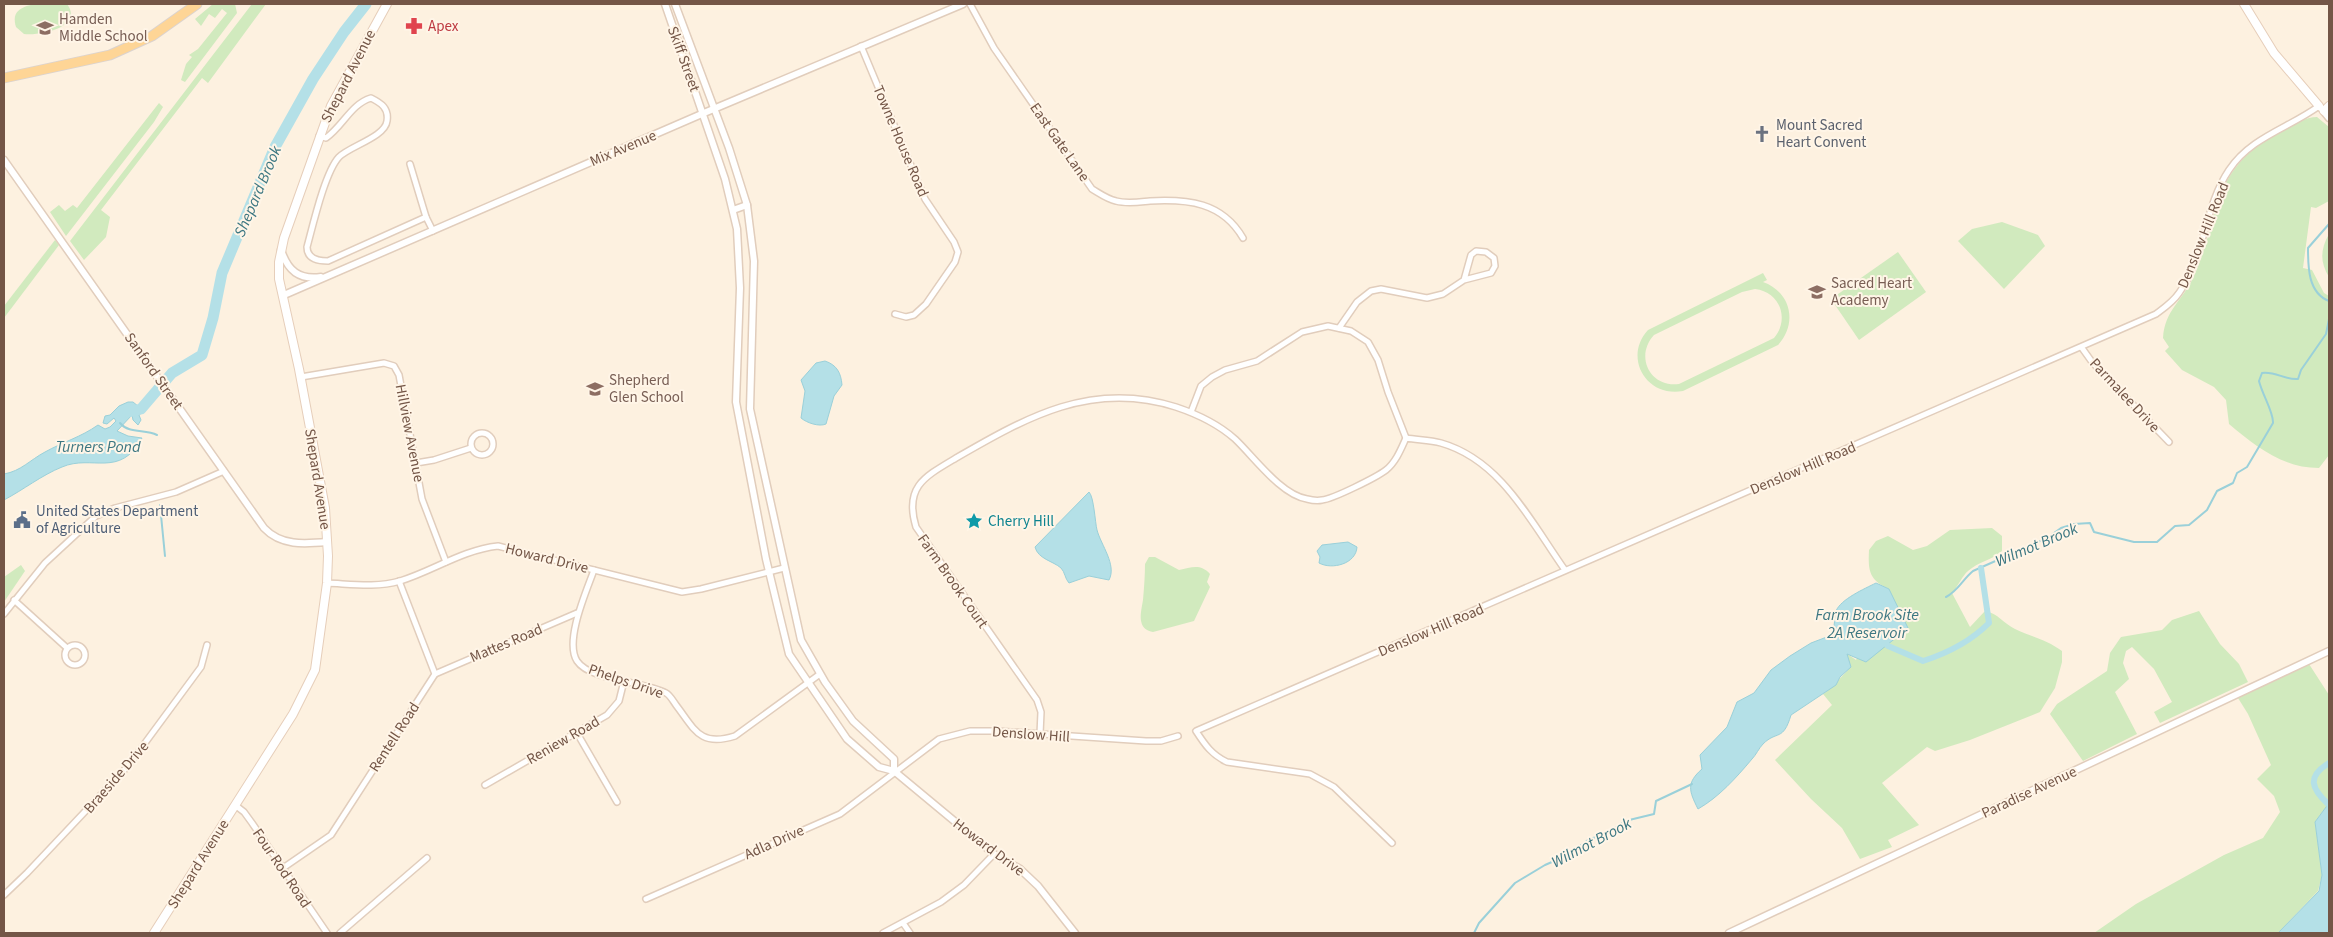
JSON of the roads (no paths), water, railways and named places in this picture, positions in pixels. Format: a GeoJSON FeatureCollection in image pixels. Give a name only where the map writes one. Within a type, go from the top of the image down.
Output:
{"type":"FeatureCollection","features":[{"type":"Feature","properties":{"kind":"main road"},"geometry":{"type":"LineString","coordinates":[[4,78],[110,55],[152,36],[197,4]]}},
{"type":"Feature","properties":{"kind":"main road","name":"Shepard Avenue"},"geometry":{"type":"LineString","coordinates":[[154,933],[293,714],[310,683],[318,653],[327,583],[325,508],[301,377],[278,269],[281,250],[319,136],[345,77],[387,4]]}},
{"type":"Feature","properties":{"kind":"main road"},"geometry":{"type":"LineString","coordinates":[[2244,4],[2274,53],[2325,110]]}},
{"type":"Feature","properties":{"kind":"street","name":"Skiff Street"},"geometry":{"type":"LineString","coordinates":[[664,4],[704,113],[733,210]]}},
{"type":"Feature","properties":{"kind":"street","name":"Skiff Street"},"geometry":{"type":"LineString","coordinates":[[675,4],[729,148],[747,205]]}},
{"type":"Feature","properties":{"kind":"street","name":"Mix Avenue"},"geometry":{"type":"LineString","coordinates":[[284,295],[704,113],[964,4]]}},
{"type":"Feature","properties":{"kind":"street","name":"East Gate Lane"},"geometry":{"type":"LineString","coordinates":[[970,4],[994,48],[1092,188],[1115,201],[1128,203],[1176,200],[1201,203],[1226,217],[1243,238]]}},
{"type":"Feature","properties":{"kind":"street","name":"Towne House Road"},"geometry":{"type":"LineString","coordinates":[[861,46],[925,199],[954,242],[958,252],[955,262],[926,304],[914,315],[906,317],[895,314]]}},
{"type":"Feature","properties":{"kind":"street"},"geometry":{"type":"LineString","coordinates":[[319,136],[326,138],[332,134],[360,101],[371,98],[382,103],[387,112],[387,122],[380,132],[340,156],[332,167],[306,247],[308,254],[314,259],[328,261],[426,217]]}},
{"type":"Feature","properties":{"kind":"street","name":"Denslow Hill Road"},"geometry":{"type":"LineString","coordinates":[[1392,843],[1334,787],[1326,782],[1310,774],[1227,762],[1216,757],[1204,745],[1196,731],[1500,601],[1565,570],[2082,348],[2156,314],[2170,304],[2179,294],[2190,273],[2217,196],[2229,170],[2243,154],[2260,140],[2325,110]]}},
{"type":"Feature","properties":{"kind":"street","name":"Sanford Street"},"geometry":{"type":"LineString","coordinates":[[4,160],[264,528],[275,538],[291,542],[327,542]]}},
{"type":"Feature","properties":{"kind":"street"},"geometry":{"type":"LineString","coordinates":[[410,164],[426,217],[433,231]]}},
{"type":"Feature","properties":{"kind":"street"},"geometry":{"type":"LineString","coordinates":[[733,210],[747,205]]}},
{"type":"Feature","properties":{"kind":"street","name":"Howard Drive"},"geometry":{"type":"LineString","coordinates":[[747,205],[754,247],[749,392],[753,424],[801,640],[820,674],[853,721],[894,759],[894,771]]}},
{"type":"Feature","properties":{"kind":"street","name":"Howard Drive"},"geometry":{"type":"LineString","coordinates":[[733,210],[740,256],[735,392],[769,572],[789,654],[846,739],[878,767],[894,771],[994,854],[1020,869],[1038,886],[1075,933]]}},
{"type":"Feature","properties":{"kind":"street"},"geometry":{"type":"LineString","coordinates":[[281,250],[284,261],[297,275],[308,278],[330,276]]}},
{"type":"Feature","properties":{"kind":"street"},"geometry":{"type":"LineString","coordinates":[[1339,328],[1357,302],[1371,291],[1381,288],[1427,298],[1444,294],[1464,280],[1491,274],[1495,266],[1494,258],[1486,252],[1476,251],[1471,255],[1464,280]]}},
{"type":"Feature","properties":{"kind":"street"},"geometry":{"type":"LineString","coordinates":[[1191,412],[1201,386],[1225,370],[1257,362],[1302,332],[1328,326],[1352,331],[1368,342],[1378,360],[1406,438],[1440,443],[1480,462],[1503,482],[1565,570]]}},
{"type":"Feature","properties":{"kind":"street"},"geometry":{"type":"LineString","coordinates":[[738,334],[752,335]]}},
{"type":"Feature","properties":{"kind":"street","name":"Parmalee Drive"},"geometry":{"type":"LineString","coordinates":[[2082,348],[2092,362],[2169,442]]}},
{"type":"Feature","properties":{"kind":"street","name":"Hillview Avenue"},"geometry":{"type":"LineString","coordinates":[[301,377],[384,363],[394,366],[399,375],[422,499],[446,562]]}},
{"type":"Feature","properties":{"kind":"street"},"geometry":{"type":"LineString","coordinates":[[735,392],[749,392]]}},
{"type":"Feature","properties":{"kind":"street","name":"Farm Brook Court"},"geometry":{"type":"LineString","coordinates":[[1040,734],[1041,712],[1037,700],[916,527],[911,510],[913,496],[919,484],[932,472],[1021,422],[1083,401],[1117,396],[1159,402],[1191,412],[1225,430],[1269,475],[1288,491],[1305,499],[1322,500],[1387,470],[1398,457],[1406,438]]}},
{"type":"Feature","properties":{"kind":"street"},"geometry":{"type":"LineString","coordinates":[[478,433],[486,434],[492,440],[492,449],[485,454],[477,454],[471,448],[472,439],[478,433]]}},
{"type":"Feature","properties":{"kind":"street"},"geometry":{"type":"LineString","coordinates":[[416,464],[471,448]]}},
{"type":"Feature","properties":{"kind":"street"},"geometry":{"type":"LineString","coordinates":[[4,614],[45,563],[96,516],[115,508],[176,492],[224,471]]}},
{"type":"Feature","properties":{"kind":"street","name":"Howard Drive"},"geometry":{"type":"LineString","coordinates":[[327,583],[373,585],[399,581],[476,550],[498,546],[682,592],[784,568]]}},
{"type":"Feature","properties":{"kind":"street","name":"Phelps Drive"},"geometry":{"type":"LineString","coordinates":[[594,570],[577,613],[574,647],[577,661],[589,672],[667,693],[696,731],[706,739],[721,740],[735,736],[820,674]]}},
{"type":"Feature","properties":{"kind":"street"},"geometry":{"type":"LineString","coordinates":[[399,581],[435,674]]}},
{"type":"Feature","properties":{"kind":"street"},"geometry":{"type":"LineString","coordinates":[[14,600],[67,648]]}},
{"type":"Feature","properties":{"kind":"street","name":"Mattes Road"},"geometry":{"type":"LineString","coordinates":[[435,674],[577,613]]}},
{"type":"Feature","properties":{"kind":"street"},"geometry":{"type":"LineString","coordinates":[[75,644],[81,647],[85,655],[82,662],[74,665],[67,662],[65,653],[67,648],[75,644]]}},
{"type":"Feature","properties":{"kind":"street","name":"Braeside Drive"},"geometry":{"type":"LineString","coordinates":[[4,895],[79,820],[128,766],[201,667],[207,645]]}},
{"type":"Feature","properties":{"kind":"street","name":"Paradise Avenue"},"geometry":{"type":"LineString","coordinates":[[1729,933],[2329,651]]}},
{"type":"Feature","properties":{"kind":"street","name":"Rentell Road"},"geometry":{"type":"LineString","coordinates":[[282,868],[331,835],[435,674]]}},
{"type":"Feature","properties":{"kind":"street","name":"Reniew Road"},"geometry":{"type":"LineString","coordinates":[[485,785],[607,715],[619,701],[624,681]]}},
{"type":"Feature","properties":{"kind":"street","name":"Denslow Hill"},"geometry":{"type":"LineString","coordinates":[[894,771],[940,739],[970,731],[1146,741],[1161,741],[1178,736]]}},
{"type":"Feature","properties":{"kind":"street"},"geometry":{"type":"LineString","coordinates":[[577,733],[617,802]]}},
{"type":"Feature","properties":{"kind":"street","name":"Adla Drive"},"geometry":{"type":"LineString","coordinates":[[646,899],[840,814],[894,771]]}},
{"type":"Feature","properties":{"kind":"street","name":"Four Rod Road"},"geometry":{"type":"LineString","coordinates":[[235,805],[244,812],[327,933]]}},
{"type":"Feature","properties":{"kind":"street"},"geometry":{"type":"LineString","coordinates":[[883,933],[942,902],[964,885],[994,854]]}},
{"type":"Feature","properties":{"kind":"street"},"geometry":{"type":"LineString","coordinates":[[340,933],[427,858]]}},
{"type":"Feature","properties":{"kind":"street"},"geometry":{"type":"LineString","coordinates":[[903,923],[910,933]]}},
{"type":"Feature","properties":{"kind":"water"},"geometry":{"type":"Polygon","coordinates":[[[825,361],[838,370],[842,385],[834,396],[826,424],[817,425],[801,418],[805,391],[801,380],[816,363],[825,361]]]}},
{"type":"Feature","properties":{"kind":"water","name":"Turners Pond"},"geometry":{"type":"Polygon","coordinates":[[[133,402],[144,411],[139,415],[141,420],[138,425],[133,420],[132,415],[117,431],[128,436],[142,438],[124,458],[115,462],[73,464],[62,467],[4,500],[4,474],[20,468],[45,452],[98,425],[105,429],[110,427],[116,421],[114,418],[107,424],[103,423],[105,416],[110,415],[119,406],[133,402]]]}},
{"type":"Feature","properties":{"kind":"water"},"geometry":{"type":"Polygon","coordinates":[[[1089,492],[1097,530],[1110,562],[1111,574],[1109,580],[1089,576],[1069,583],[1061,568],[1042,557],[1035,547],[1089,492]]]}},
{"type":"Feature","properties":{"kind":"water"},"geometry":{"type":"Polygon","coordinates":[[[1348,542],[1357,547],[1356,553],[1348,561],[1330,566],[1319,563],[1320,557],[1317,551],[1322,545],[1348,542]]]}},
{"type":"Feature","properties":{"kind":"water","name":"Farm Brook Site 2A Reservoir"},"geometry":{"type":"Polygon","coordinates":[[[1876,583],[1889,589],[1908,628],[1866,662],[1847,654],[1851,667],[1840,677],[1836,685],[1791,715],[1785,729],[1763,744],[1727,787],[1698,809],[1691,792],[1691,783],[1702,769],[1700,755],[1727,727],[1737,702],[1754,693],[1771,670],[1790,656],[1811,643],[1832,635],[1836,611],[1843,602],[1876,583]]]}},
{"type":"Feature","properties":{"kind":"water"},"geometry":{"type":"Polygon","coordinates":[[[2329,803],[2329,933],[2278,933],[2319,891],[2322,875],[2315,822],[2329,803]]]}},
{"type":"Feature","properties":{"kind":"waterway","name":"Shepard Brook"},"geometry":{"type":"LineString","coordinates":[[166,380],[172,373],[202,355],[213,318],[222,273],[275,147],[313,79],[344,32],[366,4]]}},
{"type":"Feature","properties":{"kind":"waterway","name":"Wilmot Brook"},"geometry":{"type":"LineString","coordinates":[[2329,224],[2308,248],[2309,271],[2313,286],[2322,297],[2329,301]]}},
{"type":"Feature","properties":{"kind":"waterway","name":"Wilmot Brook"},"geometry":{"type":"LineString","coordinates":[[1946,597],[1954,592],[1973,571],[2047,538],[2061,528],[2074,524],[2090,523],[2094,532],[2134,542],[2157,542],[2175,526],[2189,525],[2207,510],[2217,491],[2233,483],[2237,473],[2247,467],[2273,423],[2272,414],[2259,381],[2262,373],[2298,379],[2301,370],[2326,334],[2329,319]]}},
{"type":"Feature","properties":{"kind":"waterway","name":"Shepard Brook"},"geometry":{"type":"LineString","coordinates":[[128,412],[141,409],[159,388]]}},
{"type":"Feature","properties":{"kind":"waterway"},"geometry":{"type":"LineString","coordinates":[[120,423],[128,429],[157,435]]}},
{"type":"Feature","properties":{"kind":"waterway"},"geometry":{"type":"LineString","coordinates":[[160,505],[165,556]]}},
{"type":"Feature","properties":{"kind":"waterway"},"geometry":{"type":"LineString","coordinates":[[1883,640],[1888,646],[1923,661],[1950,650],[1974,636],[1989,623],[1981,568]]}},
{"type":"Feature","properties":{"kind":"waterway"},"geometry":{"type":"LineString","coordinates":[[2328,804],[2315,788],[2314,778],[2329,763]]}},
{"type":"Feature","properties":{"kind":"waterway","name":"Wilmot Brook"},"geometry":{"type":"LineString","coordinates":[[1474,933],[1479,923],[1515,883],[1545,865],[1568,855],[1588,840],[1609,832],[1625,821],[1654,814],[1656,801],[1692,784]]}},
{"type":"Feature","properties":{"kind":"place","name":"Apex"},"geometry":{"type":"Point","coordinates":[414,26]}},
{"type":"Feature","properties":{"kind":"place","name":"Hamden Middle School"},"geometry":{"type":"Point","coordinates":[45,28]}},
{"type":"Feature","properties":{"kind":"place","name":"Mount Sacred Heart Convent"},"geometry":{"type":"Point","coordinates":[1762,134]}},
{"type":"Feature","properties":{"kind":"place","name":"Sacred Heart Academy"},"geometry":{"type":"Point","coordinates":[1817,292]}},
{"type":"Feature","properties":{"kind":"place","name":"Shepherd Glen School"},"geometry":{"type":"Point","coordinates":[595,389]}},
{"type":"Feature","properties":{"kind":"place","name":"United States Department of Agriculture"},"geometry":{"type":"Point","coordinates":[22,520]}},
{"type":"Feature","properties":{"kind":"place","name":"Cherry Hill"},"geometry":{"type":"Point","coordinates":[974,521]}}]}
